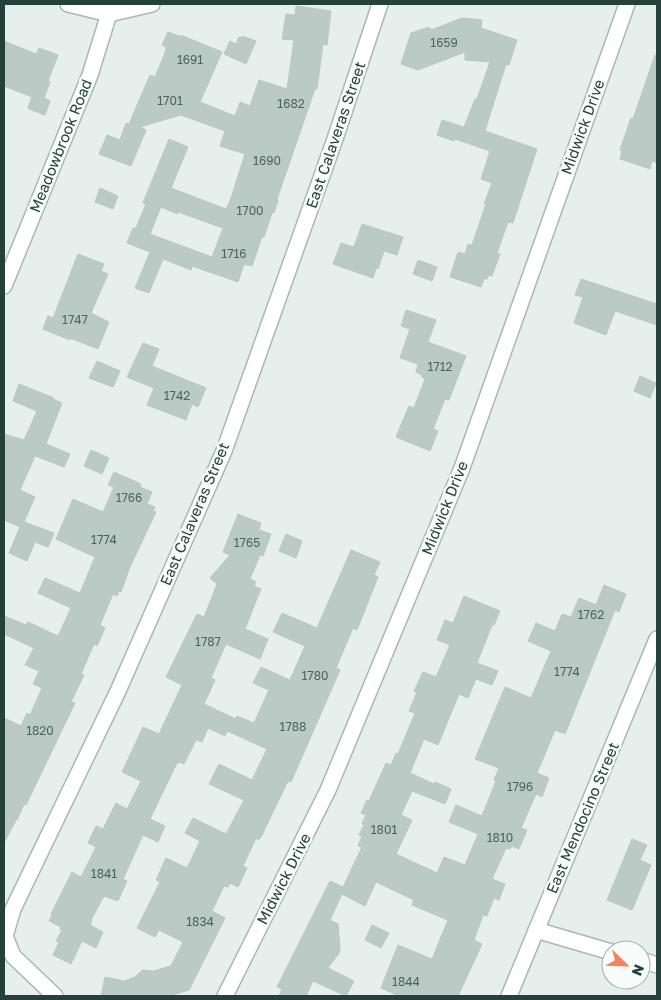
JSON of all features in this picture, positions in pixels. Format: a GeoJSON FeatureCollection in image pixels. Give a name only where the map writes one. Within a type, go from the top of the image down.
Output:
{"type":"FeatureCollection","features":[{"type":"Feature","properties":{"kind":"street"},"geometry":{"type":"LineString","coordinates":[[68,4],[111,9],[152,4]]}},
{"type":"Feature","properties":{"kind":"street","name":"East Calaveras Street"},"geometry":{"type":"LineString","coordinates":[[55,996],[13,956],[5,936],[13,909],[118,691],[224,451],[335,139],[380,4]]}},
{"type":"Feature","properties":{"kind":"street","name":"Midwick Drive"},"geometry":{"type":"LineString","coordinates":[[225,996],[328,790],[462,468],[627,4]]}},
{"type":"Feature","properties":{"kind":"street","name":"Meadowbrook Road"},"geometry":{"type":"LineString","coordinates":[[4,286],[90,75],[111,9]]}},
{"type":"Feature","properties":{"kind":"street","name":"East Mendocino Street"},"geometry":{"type":"LineString","coordinates":[[509,996],[657,639]]}},
{"type":"Feature","properties":{"kind":"street"},"geometry":{"type":"LineString","coordinates":[[536,930],[601,949]]}},
{"type":"Feature","properties":{"kind":"building"},"geometry":{"type":"Polygon","coordinates":[[[296,6],[331,11],[327,45],[323,44],[317,89],[315,89],[277,199],[274,213],[272,213],[264,237],[262,237],[252,266],[244,264],[238,282],[192,266],[191,270],[163,259],[149,293],[135,288],[150,252],[127,243],[133,228],[136,228],[146,204],[143,203],[169,139],[188,147],[171,188],[226,209],[245,154],[220,146],[225,131],[181,115],[140,127],[146,130],[131,166],[99,154],[107,135],[120,140],[126,123],[129,124],[150,75],[155,77],[165,53],[166,47],[162,45],[168,32],[222,52],[200,102],[235,116],[240,102],[250,106],[259,80],[287,89],[294,40],[282,39],[286,14],[295,15],[296,6]],[[161,207],[150,234],[212,257],[223,228],[178,212],[177,214],[161,207]]]}},
{"type":"Feature","properties":{"kind":"building"},"geometry":{"type":"Polygon","coordinates":[[[462,18],[482,20],[481,28],[517,40],[509,65],[506,64],[485,131],[537,149],[513,223],[508,222],[497,253],[500,254],[492,276],[489,275],[487,279],[484,279],[481,287],[450,277],[458,252],[465,254],[468,244],[472,245],[486,204],[484,204],[492,183],[481,179],[490,151],[437,135],[442,120],[464,127],[475,99],[477,99],[490,62],[465,60],[465,52],[418,70],[401,64],[411,33],[429,27],[431,30],[462,18]]]}},
{"type":"Feature","properties":{"kind":"building"},"geometry":{"type":"Polygon","coordinates":[[[242,36],[256,41],[246,64],[224,54],[230,41],[236,44],[239,37],[241,38],[242,36]]]}},
{"type":"Feature","properties":{"kind":"building"},"geometry":{"type":"Polygon","coordinates":[[[4,41],[36,54],[39,48],[58,55],[44,98],[50,101],[45,115],[29,109],[32,97],[4,86],[4,41]]]}},
{"type":"Feature","properties":{"kind":"building"},"geometry":{"type":"Polygon","coordinates":[[[655,55],[657,55],[657,163],[652,161],[650,169],[620,159],[622,151],[620,150],[655,55]]]}},
{"type":"Feature","properties":{"kind":"building"},"geometry":{"type":"Polygon","coordinates":[[[100,188],[118,196],[113,209],[95,202],[100,188]]]}},
{"type":"Feature","properties":{"kind":"building"},"geometry":{"type":"Polygon","coordinates":[[[362,224],[403,237],[397,255],[384,251],[373,278],[333,264],[341,243],[354,247],[362,224]]]}},
{"type":"Feature","properties":{"kind":"building"},"geometry":{"type":"Polygon","coordinates":[[[78,254],[104,264],[101,271],[108,274],[91,313],[109,322],[98,349],[43,329],[48,316],[53,318],[78,254]]]}},
{"type":"Feature","properties":{"kind":"building"},"geometry":{"type":"Polygon","coordinates":[[[418,260],[437,267],[432,281],[413,274],[418,260]]]}},
{"type":"Feature","properties":{"kind":"building"},"geometry":{"type":"Polygon","coordinates":[[[581,279],[657,304],[657,325],[615,311],[606,335],[574,323],[583,297],[575,295],[581,279]]]}},
{"type":"Feature","properties":{"kind":"building"},"geometry":{"type":"Polygon","coordinates":[[[406,310],[436,320],[428,342],[466,356],[449,400],[445,399],[433,429],[438,431],[430,451],[396,437],[409,406],[414,408],[425,379],[416,372],[418,364],[400,358],[410,329],[401,326],[406,310]]]}},
{"type":"Feature","properties":{"kind":"building"},"geometry":{"type":"Polygon","coordinates":[[[143,343],[159,349],[152,366],[206,388],[198,407],[192,404],[186,420],[147,405],[154,388],[127,377],[143,343]]]}},
{"type":"Feature","properties":{"kind":"building"},"geometry":{"type":"Polygon","coordinates":[[[97,361],[120,371],[113,387],[89,378],[97,361]]]}},
{"type":"Feature","properties":{"kind":"building"},"geometry":{"type":"Polygon","coordinates":[[[640,376],[656,383],[650,398],[634,391],[640,376]]]}},
{"type":"Feature","properties":{"kind":"building"},"geometry":{"type":"Polygon","coordinates":[[[19,384],[62,403],[46,444],[70,454],[64,467],[35,456],[20,490],[35,497],[24,522],[54,533],[48,547],[35,542],[27,561],[9,553],[20,527],[4,520],[4,434],[24,440],[37,411],[13,401],[19,384]]]}},
{"type":"Feature","properties":{"kind":"building"},"geometry":{"type":"Polygon","coordinates":[[[91,450],[109,458],[102,474],[84,466],[91,450]]]}},
{"type":"Feature","properties":{"kind":"building"},"geometry":{"type":"Polygon","coordinates":[[[114,472],[141,484],[140,487],[152,492],[147,504],[155,507],[153,511],[156,512],[130,567],[121,592],[119,591],[117,596],[113,594],[100,625],[105,628],[97,646],[94,644],[81,674],[84,675],[71,702],[75,703],[26,805],[24,804],[4,843],[4,718],[21,726],[27,713],[30,715],[42,688],[33,684],[39,671],[25,665],[34,648],[4,634],[4,616],[26,625],[28,622],[58,636],[71,608],[38,593],[45,578],[80,593],[95,557],[56,539],[73,499],[103,512],[114,487],[108,485],[114,472]]]}},
{"type":"Feature","properties":{"kind":"building"},"geometry":{"type":"Polygon","coordinates":[[[238,514],[261,523],[259,530],[271,534],[263,556],[260,555],[250,579],[256,582],[254,586],[261,589],[245,629],[268,639],[260,659],[226,644],[211,678],[215,680],[204,704],[236,719],[237,716],[254,723],[269,690],[253,683],[261,667],[290,680],[305,646],[273,632],[282,613],[317,628],[351,550],[380,562],[374,575],[378,577],[357,630],[353,628],[336,668],[340,670],[291,782],[288,781],[261,837],[258,840],[256,838],[243,866],[247,868],[238,887],[230,883],[228,887],[224,886],[212,911],[225,918],[189,990],[169,996],[101,996],[105,977],[124,981],[135,977],[142,970],[153,971],[171,966],[183,942],[159,930],[155,937],[137,928],[160,882],[156,880],[166,858],[187,868],[200,841],[185,833],[193,818],[226,834],[244,800],[209,784],[219,764],[252,780],[267,749],[227,731],[225,736],[208,728],[202,742],[196,740],[184,764],[179,762],[176,765],[150,819],[165,826],[158,842],[143,835],[123,879],[127,881],[118,901],[104,896],[91,920],[90,925],[103,932],[96,948],[82,941],[71,964],[53,955],[59,942],[56,941],[62,930],[60,929],[61,927],[49,921],[51,914],[72,872],[81,877],[96,847],[88,843],[96,826],[103,829],[116,803],[127,809],[141,781],[122,772],[143,727],[159,734],[182,685],[166,677],[197,614],[204,617],[217,584],[210,578],[230,555],[223,552],[238,514]]]}},
{"type":"Feature","properties":{"kind":"building"},"geometry":{"type":"Polygon","coordinates":[[[286,534],[302,541],[296,558],[279,551],[286,534]]]}},
{"type":"Feature","properties":{"kind":"building"},"geometry":{"type":"Polygon","coordinates":[[[604,585],[626,594],[619,612],[615,610],[565,734],[555,730],[537,773],[549,778],[542,797],[536,794],[521,828],[527,830],[519,849],[512,846],[510,849],[506,848],[492,879],[505,884],[499,900],[494,898],[487,916],[483,915],[474,940],[482,944],[458,996],[399,996],[381,988],[398,945],[432,959],[448,920],[412,905],[414,900],[376,882],[365,906],[342,894],[330,920],[338,924],[340,949],[328,968],[354,981],[346,996],[313,981],[306,996],[279,996],[282,989],[277,987],[330,881],[343,887],[362,847],[358,846],[362,836],[359,835],[366,815],[361,813],[367,800],[369,801],[386,763],[391,765],[396,753],[398,754],[415,713],[409,711],[417,692],[414,691],[423,672],[436,677],[450,645],[437,640],[445,620],[453,623],[464,596],[500,611],[494,625],[492,625],[477,663],[498,671],[492,685],[476,679],[468,698],[459,694],[438,745],[424,739],[410,773],[434,784],[435,782],[451,789],[445,804],[412,791],[401,815],[412,820],[396,854],[437,873],[444,857],[465,865],[478,834],[449,822],[456,805],[482,816],[496,781],[494,780],[499,768],[475,759],[505,687],[531,698],[551,651],[528,641],[536,623],[555,631],[562,614],[571,617],[579,598],[596,605],[604,585]]]}},
{"type":"Feature","properties":{"kind":"building"},"geometry":{"type":"Polygon","coordinates":[[[632,839],[647,845],[640,860],[651,865],[632,910],[607,900],[632,839]]]}},
{"type":"Feature","properties":{"kind":"building"},"geometry":{"type":"Polygon","coordinates":[[[372,925],[389,933],[381,948],[365,940],[372,925]]]}}]}
